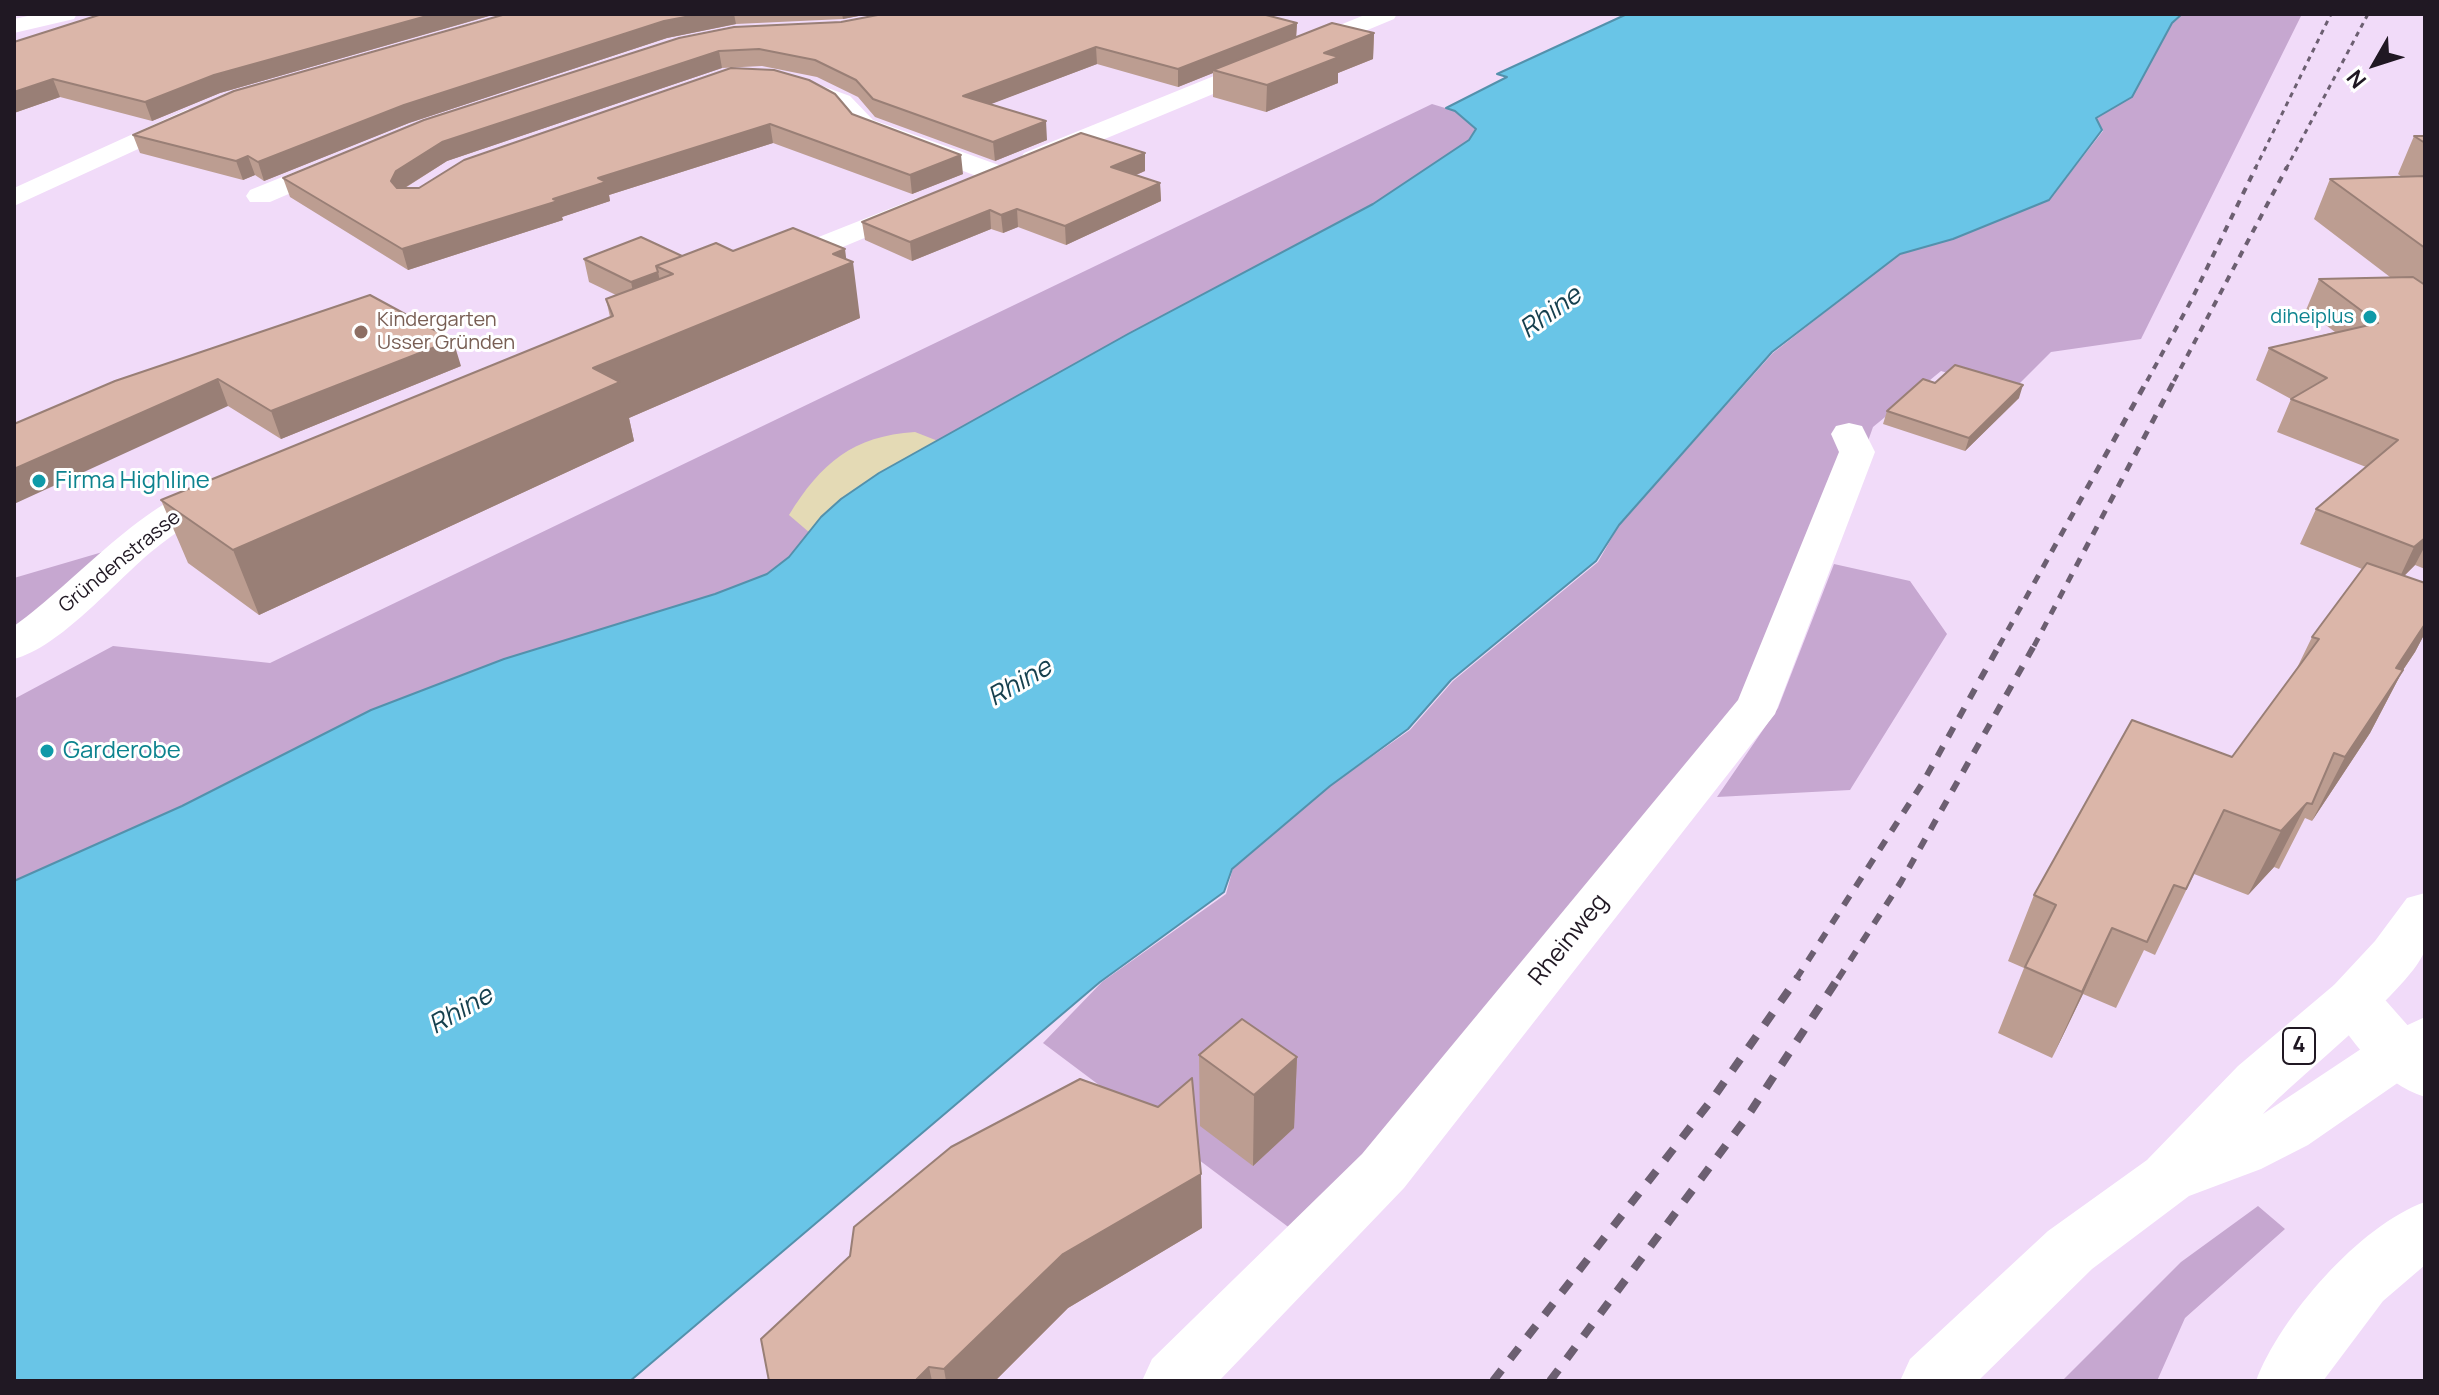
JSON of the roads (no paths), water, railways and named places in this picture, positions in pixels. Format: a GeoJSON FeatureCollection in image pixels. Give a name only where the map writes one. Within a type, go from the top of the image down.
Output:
{"type":"FeatureCollection","features":[{"type":"Feature","properties":{"kind":"street"},"geometry":{"type":"LineString","coordinates":[[14,26],[66,14]]}},
{"type":"Feature","properties":{"kind":"street"},"geometry":{"type":"LineString","coordinates":[[748,275],[1386,14]]}},
{"type":"Feature","properties":{"kind":"street"},"geometry":{"type":"LineString","coordinates":[[763,75],[841,101],[864,125],[997,174]]}},
{"type":"Feature","properties":{"kind":"street"},"geometry":{"type":"LineString","coordinates":[[14,198],[217,106]]}},
{"type":"Feature","properties":{"kind":"street"},"geometry":{"type":"LineString","coordinates":[[260,196],[361,152]]}},
{"type":"Feature","properties":{"kind":"street","name":"Rheinweg"},"geometry":{"type":"LineString","coordinates":[[1175,1381],[1383,1171],[1759,704],[1857,452],[1849,434]]}},
{"type":"Feature","properties":{"kind":"street","name":"Gründenstrasse"},"geometry":{"type":"LineString","coordinates":[[14,646],[46,623],[170,518],[249,477]]}},
{"type":"Feature","properties":{"kind":"street","name":"4"},"geometry":{"type":"LineString","coordinates":[[1933,1381],[2070,1250],[2168,1178],[2258,1082],[2353,999],[2394,955],[2425,911]]}},
{"type":"Feature","properties":{"kind":"street"},"geometry":{"type":"LineString","coordinates":[[2353,999],[2415,1055]]}},
{"type":"Feature","properties":{"kind":"street","name":"4"},"geometry":{"type":"LineString","coordinates":[[2168,1178],[2238,1154],[2415,1055]]}},
{"type":"Feature","properties":{"kind":"street"},"geometry":{"type":"LineString","coordinates":[[2289,1381],[2294,1367],[2361,1281],[2425,1228]]}},
{"type":"Feature","properties":{"kind":"water","name":"Rhine"},"geometry":{"type":"Polygon","coordinates":[[[1627,14],[2182,14],[2172,23],[2132,97],[2096,118],[2102,130],[2049,200],[1953,239],[1900,254],[1772,352],[1619,525],[1596,561],[1451,680],[1408,729],[1330,786],[1232,869],[1224,892],[1100,982],[630,1381],[14,1381],[14,881],[182,806],[371,710],[504,659],[715,594],[767,574],[789,557],[821,517],[879,473],[1128,334],[1373,204],[1469,140],[1476,129],[1455,111],[1446,108],[1507,77],[1497,74],[1627,14]]]}},
{"type":"Feature","properties":{"kind":"railway"},"geometry":{"type":"LineString","coordinates":[[2255,169],[2331,14]]}},
{"type":"Feature","properties":{"kind":"railway"},"geometry":{"type":"LineString","coordinates":[[2286,169],[2368,14]]}},
{"type":"Feature","properties":{"kind":"railway"},"geometry":{"type":"LineString","coordinates":[[2147,381],[2191,301],[2256,167]]}},
{"type":"Feature","properties":{"kind":"railway"},"geometry":{"type":"LineString","coordinates":[[2174,381],[2287,167]]}},
{"type":"Feature","properties":{"kind":"railway"},"geometry":{"type":"LineString","coordinates":[[1999,646],[2148,379]]}},
{"type":"Feature","properties":{"kind":"railway"},"geometry":{"type":"LineString","coordinates":[[2034,646],[2175,379]]}},
{"type":"Feature","properties":{"kind":"railway"},"geometry":{"type":"LineString","coordinates":[[1796,979],[1922,784],[2000,644]]}},
{"type":"Feature","properties":{"kind":"railway"},"geometry":{"type":"LineString","coordinates":[[1838,979],[1901,882],[2035,644]]}},
{"type":"Feature","properties":{"kind":"railway"},"geometry":{"type":"LineString","coordinates":[[1493,1381],[1713,1098],[1798,977]]}},
{"type":"Feature","properties":{"kind":"railway"},"geometry":{"type":"LineString","coordinates":[[1550,1381],[1747,1117],[1839,977]]}},
{"type":"Feature","properties":{"kind":"place","name":"diheiplus"},"geometry":{"type":"Point","coordinates":[2370,317]}},
{"type":"Feature","properties":{"kind":"place","name":"Kindergarten Usser Gründen"},"geometry":{"type":"Point","coordinates":[361,332]}},
{"type":"Feature","properties":{"kind":"place","name":"Firma Highline"},"geometry":{"type":"Point","coordinates":[39,481]}},
{"type":"Feature","properties":{"kind":"place","name":"Garderobe"},"geometry":{"type":"Point","coordinates":[47,751]}}]}
